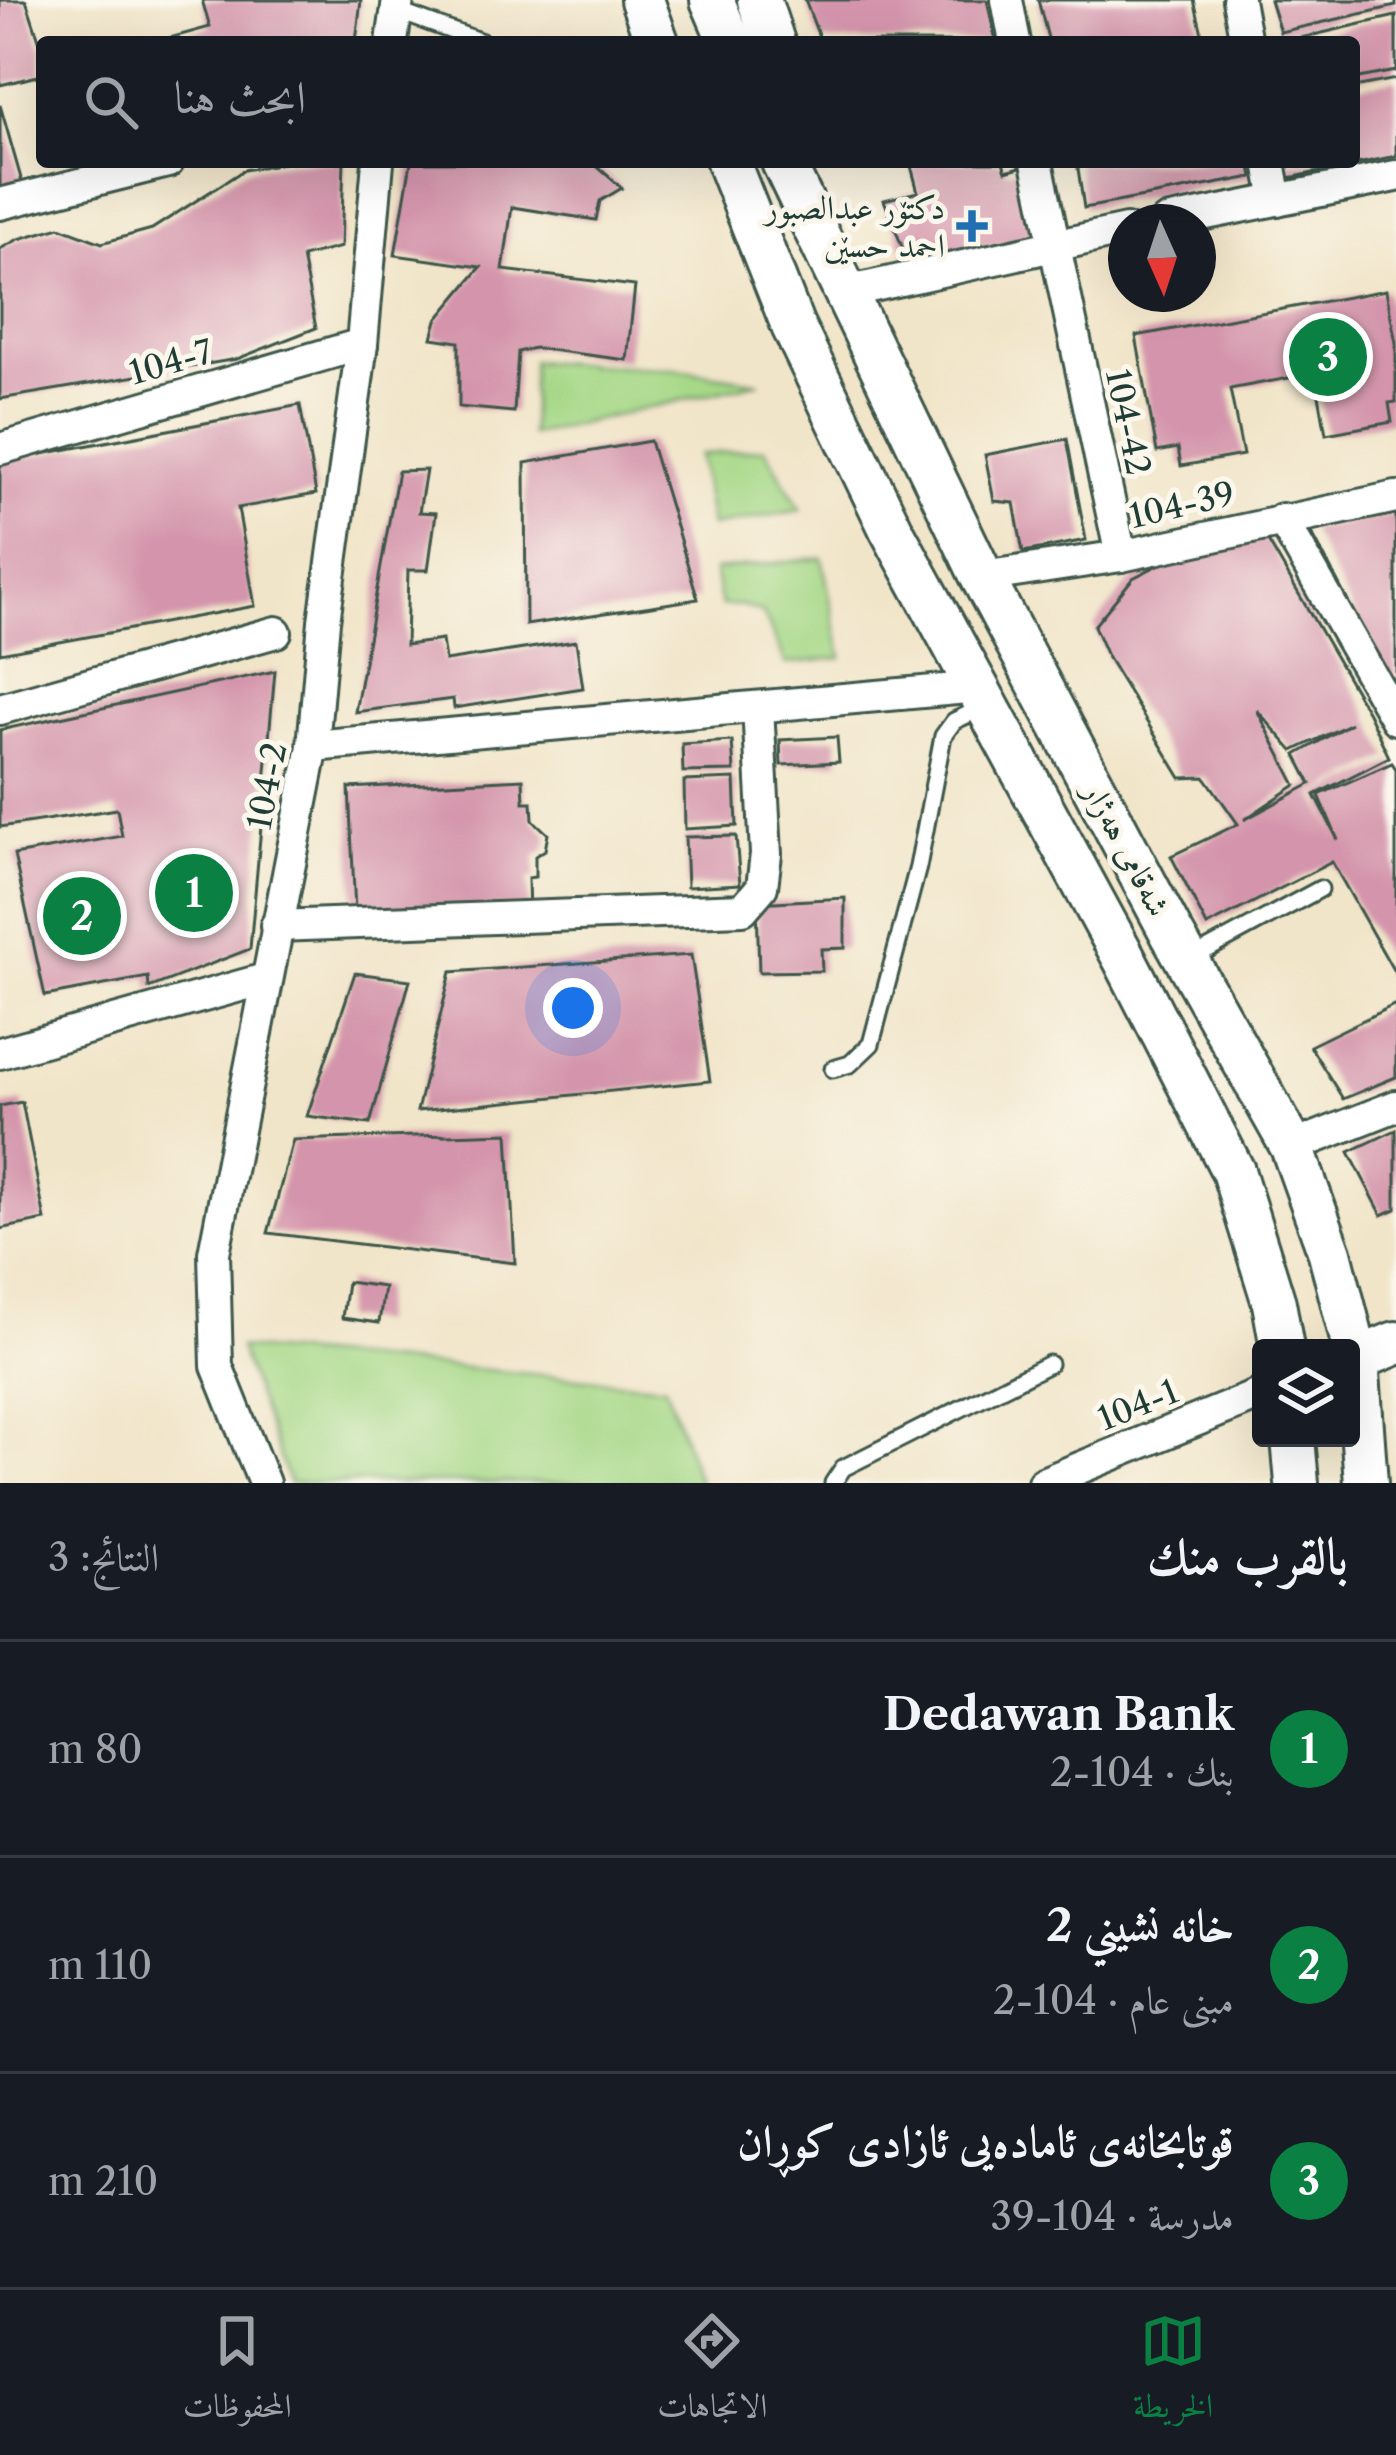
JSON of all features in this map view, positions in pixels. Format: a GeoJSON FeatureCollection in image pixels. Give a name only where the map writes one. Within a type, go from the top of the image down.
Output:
{"type":"FeatureCollection","features":[{"type":"Feature","properties":{"kind":"main road"},"geometry":{"type":"LineString","coordinates":[[642,0],[655,36]]}},
{"type":"Feature","properties":{"kind":"main road"},"geometry":{"type":"LineString","coordinates":[[669,0],[679,36]]}},
{"type":"Feature","properties":{"kind":"main road"},"geometry":{"type":"LineString","coordinates":[[712,0],[727,36]]}},
{"type":"Feature","properties":{"kind":"main road"},"geometry":{"type":"LineString","coordinates":[[759,0],[771,36]]}},
{"type":"Feature","properties":{"kind":"main road","name":"شەقامی هەژار"},"geometry":{"type":"LineString","coordinates":[[717,168],[760,245]]}},
{"type":"Feature","properties":{"kind":"main road","name":"شەقامی هەژار"},"geometry":{"type":"LineString","coordinates":[[730,168],[793,326],[891,529],[1234,1171],[1280,1339]]}},
{"type":"Feature","properties":{"kind":"main road","name":"شەقامی هەژار"},"geometry":{"type":"LineString","coordinates":[[786,168],[982,577],[1292,1147],[1330,1253],[1377,1351],[1366,1483]]}},
{"type":"Feature","properties":{"kind":"main road","name":"شەقامی هەژار"},"geometry":{"type":"LineString","coordinates":[[807,168],[820,234]]}},
{"type":"Feature","properties":{"kind":"main road"},"geometry":{"type":"LineString","coordinates":[[1124,958],[1179,946]]}},
{"type":"Feature","properties":{"kind":"main road"},"geometry":{"type":"LineString","coordinates":[[1294,1447],[1297,1483]]}},
{"type":"Feature","properties":{"kind":"street"},"geometry":{"type":"LineString","coordinates":[[1007,0],[1014,36]]}},
{"type":"Feature","properties":{"kind":"street"},"geometry":{"type":"LineString","coordinates":[[1238,0],[1245,36]]}},
{"type":"Feature","properties":{"kind":"street"},"geometry":{"type":"LineString","coordinates":[[393,36],[398,5]]}},
{"type":"Feature","properties":{"kind":"street"},"geometry":{"type":"LineString","coordinates":[[0,204],[144,168]]}},
{"type":"Feature","properties":{"kind":"street","name":"104-2"},"geometry":{"type":"LineString","coordinates":[[264,1483],[218,1366],[214,1253],[313,746],[324,621],[362,344],[377,168]]}},
{"type":"Feature","properties":{"kind":"street","name":"104-42"},"geometry":{"type":"LineString","coordinates":[[1038,168],[1120,556]]}},
{"type":"Feature","properties":{"kind":"street"},"geometry":{"type":"LineString","coordinates":[[1271,168],[1277,200]]}},
{"type":"Feature","properties":{"kind":"street"},"geometry":{"type":"LineString","coordinates":[[1216,212],[1396,176]]}},
{"type":"Feature","properties":{"kind":"street"},"geometry":{"type":"LineString","coordinates":[[846,292],[1108,233]]}},
{"type":"Feature","properties":{"kind":"street","name":"104-7"},"geometry":{"type":"LineString","coordinates":[[1,446],[362,344]]}},
{"type":"Feature","properties":{"kind":"street","name":"104-39"},"geometry":{"type":"LineString","coordinates":[[982,577],[1120,556],[1396,497]]}},
{"type":"Feature","properties":{"kind":"street"},"geometry":{"type":"LineString","coordinates":[[1282,519],[1396,719]]}},
{"type":"Feature","properties":{"kind":"street"},"geometry":{"type":"LineString","coordinates":[[0,709],[276,632]]}},
{"type":"Feature","properties":{"kind":"street"},"geometry":{"type":"LineString","coordinates":[[313,746],[758,707],[984,696]]}},
{"type":"Feature","properties":{"kind":"street"},"geometry":{"type":"LineString","coordinates":[[276,926],[742,909],[762,887],[766,854],[758,707]]}},
{"type":"Feature","properties":{"kind":"street"},"geometry":{"type":"LineString","coordinates":[[0,1053],[265,979]]}},
{"type":"Feature","properties":{"kind":"street"},"geometry":{"type":"LineString","coordinates":[[1292,1147],[1396,1106]]}},
{"type":"Feature","properties":{"kind":"street","name":"104-1"},"geometry":{"type":"LineString","coordinates":[[1043,1483],[1252,1398]]}},
{"type":"Feature","properties":{"kind":"lane"},"geometry":{"type":"LineString","coordinates":[[398,5],[468,36]]}},
{"type":"Feature","properties":{"kind":"lane"},"geometry":{"type":"LineString","coordinates":[[833,1069],[850,1064],[871,1044],[918,867],[943,736],[984,696]]}},
{"type":"Feature","properties":{"kind":"lane"},"geometry":{"type":"LineString","coordinates":[[1179,946],[1319,889]]}},
{"type":"Feature","properties":{"kind":"lane"},"geometry":{"type":"LineString","coordinates":[[833,1483],[843,1468],[1049,1364]]}},
{"type":"Feature","properties":{"kind":"green space"},"geometry":{"type":"Polygon","coordinates":[[[532,361],[677,369],[760,382],[531,435],[532,361]]]}},
{"type":"Feature","properties":{"kind":"green space"},"geometry":{"type":"Polygon","coordinates":[[[765,448],[801,510],[711,526],[699,455],[765,448]]]}},
{"type":"Feature","properties":{"kind":"green space"},"geometry":{"type":"Polygon","coordinates":[[[822,558],[842,658],[786,664],[763,613],[740,605],[721,606],[714,570],[822,558]]]}},
{"type":"Feature","properties":{"kind":"green space"},"geometry":{"type":"Polygon","coordinates":[[[239,1348],[665,1386],[699,1483],[289,1483],[239,1348]]]}},
{"type":"Feature","properties":{"kind":"building"},"geometry":{"type":"Polygon","coordinates":[[[0,0],[26,0],[38,36],[36,76],[0,85],[0,0]]]}},
{"type":"Feature","properties":{"kind":"building"},"geometry":{"type":"Polygon","coordinates":[[[202,0],[361,0],[357,36],[177,36],[210,27],[202,0]]]}},
{"type":"Feature","properties":{"kind":"building"},"geometry":{"type":"Polygon","coordinates":[[[805,0],[987,0],[995,36],[819,36],[805,0]]]}},
{"type":"Feature","properties":{"kind":"building"},"geometry":{"type":"Polygon","coordinates":[[[1038,0],[1194,0],[1203,36],[1047,36],[1038,0]]]}},
{"type":"Feature","properties":{"kind":"building"},"geometry":{"type":"Polygon","coordinates":[[[1270,0],[1396,0],[1396,6],[1280,32],[1270,0]]]}},
{"type":"Feature","properties":{"kind":"building"},"geometry":{"type":"Polygon","coordinates":[[[1396,16],[1396,71],[1360,78],[1360,36],[1309,36],[1396,16]]]}},
{"type":"Feature","properties":{"kind":"building"},"geometry":{"type":"Polygon","coordinates":[[[1396,79],[1396,156],[1360,163],[1360,86],[1396,79]]]}},
{"type":"Feature","properties":{"kind":"building"},"geometry":{"type":"Polygon","coordinates":[[[0,105],[22,182],[0,187],[0,105]]]}},
{"type":"Feature","properties":{"kind":"building"},"geometry":{"type":"Polygon","coordinates":[[[344,168],[341,247],[302,257],[316,328],[237,359],[0,399],[0,249],[60,227],[102,243],[152,229],[244,170],[344,168]]]}},
{"type":"Feature","properties":{"kind":"building"},"geometry":{"type":"Polygon","coordinates":[[[410,168],[599,168],[622,188],[600,201],[596,220],[512,207],[503,270],[635,286],[627,360],[534,348],[518,352],[514,412],[459,407],[459,342],[432,338],[437,320],[481,267],[395,255],[410,168]]]}},
{"type":"Feature","properties":{"kind":"building"},"geometry":{"type":"Polygon","coordinates":[[[912,168],[1024,168],[1040,237],[908,262],[884,200],[918,192],[912,168]]]}},
{"type":"Feature","properties":{"kind":"building"},"geometry":{"type":"Polygon","coordinates":[[[1078,168],[1251,168],[1253,177],[1084,208],[1078,168]]]}},
{"type":"Feature","properties":{"kind":"building"},"geometry":{"type":"Polygon","coordinates":[[[1286,168],[1338,168],[1289,178],[1286,168]]]}},
{"type":"Feature","properties":{"kind":"building"},"geometry":{"type":"Polygon","coordinates":[[[1386,290],[1396,343],[1396,402],[1389,403],[1392,422],[1326,434],[1315,373],[1230,389],[1243,455],[1181,466],[1178,448],[1157,452],[1136,336],[1386,290]]]}},
{"type":"Feature","properties":{"kind":"building"},"geometry":{"type":"Polygon","coordinates":[[[300,405],[316,494],[238,508],[255,606],[0,653],[0,462],[300,405]]]}},
{"type":"Feature","properties":{"kind":"building"},"geometry":{"type":"Polygon","coordinates":[[[1067,439],[1086,540],[1023,552],[1014,503],[994,501],[985,455],[1067,439]]]}},
{"type":"Feature","properties":{"kind":"building"},"geometry":{"type":"Polygon","coordinates":[[[650,441],[698,599],[526,625],[525,463],[650,441]]]}},
{"type":"Feature","properties":{"kind":"building"},"geometry":{"type":"Polygon","coordinates":[[[426,470],[419,512],[436,513],[428,570],[408,570],[406,645],[442,640],[445,661],[576,641],[583,688],[454,708],[453,699],[355,712],[398,471],[426,470]]]}},
{"type":"Feature","properties":{"kind":"building"},"geometry":{"type":"Polygon","coordinates":[[[1396,514],[1396,692],[1310,530],[1396,514]]]}},
{"type":"Feature","properties":{"kind":"building"},"geometry":{"type":"Polygon","coordinates":[[[1264,534],[1368,713],[1389,757],[1315,795],[1338,840],[1319,795],[1392,763],[1396,769],[1396,975],[1332,862],[1207,926],[1171,856],[1238,824],[1205,777],[1181,778],[1108,658],[1094,626],[1133,578],[1182,553],[1264,534]],[[1257,710],[1296,785],[1244,820],[1311,784],[1296,755],[1351,723],[1293,751],[1257,710]]]}},
{"type":"Feature","properties":{"kind":"building"},"geometry":{"type":"Polygon","coordinates":[[[275,671],[250,949],[149,988],[148,977],[45,996],[14,855],[122,836],[117,809],[0,827],[0,730],[275,671]]]}},
{"type":"Feature","properties":{"kind":"building"},"geometry":{"type":"Polygon","coordinates":[[[837,737],[839,762],[781,765],[780,740],[837,737]]]}},
{"type":"Feature","properties":{"kind":"building"},"geometry":{"type":"Polygon","coordinates":[[[732,741],[734,771],[683,772],[682,744],[732,741]]]}},
{"type":"Feature","properties":{"kind":"building"},"geometry":{"type":"Polygon","coordinates":[[[523,779],[524,802],[532,802],[533,820],[548,834],[545,850],[535,856],[535,877],[528,878],[529,915],[355,911],[349,788],[523,779]]]}},
{"type":"Feature","properties":{"kind":"building"},"geometry":{"type":"Polygon","coordinates":[[[735,779],[737,826],[685,829],[684,781],[735,779]]]}},
{"type":"Feature","properties":{"kind":"building"},"geometry":{"type":"Polygon","coordinates":[[[736,836],[740,884],[687,887],[685,837],[736,836]]]}},
{"type":"Feature","properties":{"kind":"building"},"geometry":{"type":"Polygon","coordinates":[[[845,898],[845,948],[821,949],[822,971],[759,972],[757,903],[845,898]]]}},
{"type":"Feature","properties":{"kind":"building"},"geometry":{"type":"Polygon","coordinates":[[[691,955],[710,1081],[417,1111],[451,972],[691,955]]]}},
{"type":"Feature","properties":{"kind":"building"},"geometry":{"type":"Polygon","coordinates":[[[355,973],[410,980],[370,1124],[307,1116],[355,973]]]}},
{"type":"Feature","properties":{"kind":"building"},"geometry":{"type":"Polygon","coordinates":[[[1396,1004],[1396,1077],[1343,1099],[1310,1046],[1396,1004]]]}},
{"type":"Feature","properties":{"kind":"building"},"geometry":{"type":"Polygon","coordinates":[[[22,1102],[45,1220],[0,1229],[0,1106],[22,1102]]]}},
{"type":"Feature","properties":{"kind":"building"},"geometry":{"type":"Polygon","coordinates":[[[1396,1130],[1396,1209],[1382,1215],[1349,1152],[1396,1130]]]}},
{"type":"Feature","properties":{"kind":"building"},"geometry":{"type":"Polygon","coordinates":[[[508,1133],[515,1263],[268,1233],[293,1140],[508,1133]]]}},
{"type":"Feature","properties":{"kind":"building"},"geometry":{"type":"Polygon","coordinates":[[[347,1282],[384,1287],[379,1323],[342,1318],[347,1282]]]}},
{"type":"Feature","properties":{"kind":"place","name":"دکتۆر عبدالصبور احمد حسێن"},"geometry":{"type":"Point","coordinates":[972,226]}},
{"type":"Feature","properties":{"kind":"place","name":"قوتابخانەی ئامادەیی ئازادی کوڕان"},"geometry":{"type":"Point","coordinates":[1328,357]}},
{"type":"Feature","properties":{"kind":"place","name":"Dedawan Bank"},"geometry":{"type":"Point","coordinates":[194,893]}},
{"type":"Feature","properties":{"kind":"place","name":"خانه نشيني 2"},"geometry":{"type":"Point","coordinates":[82,916]}}]}
